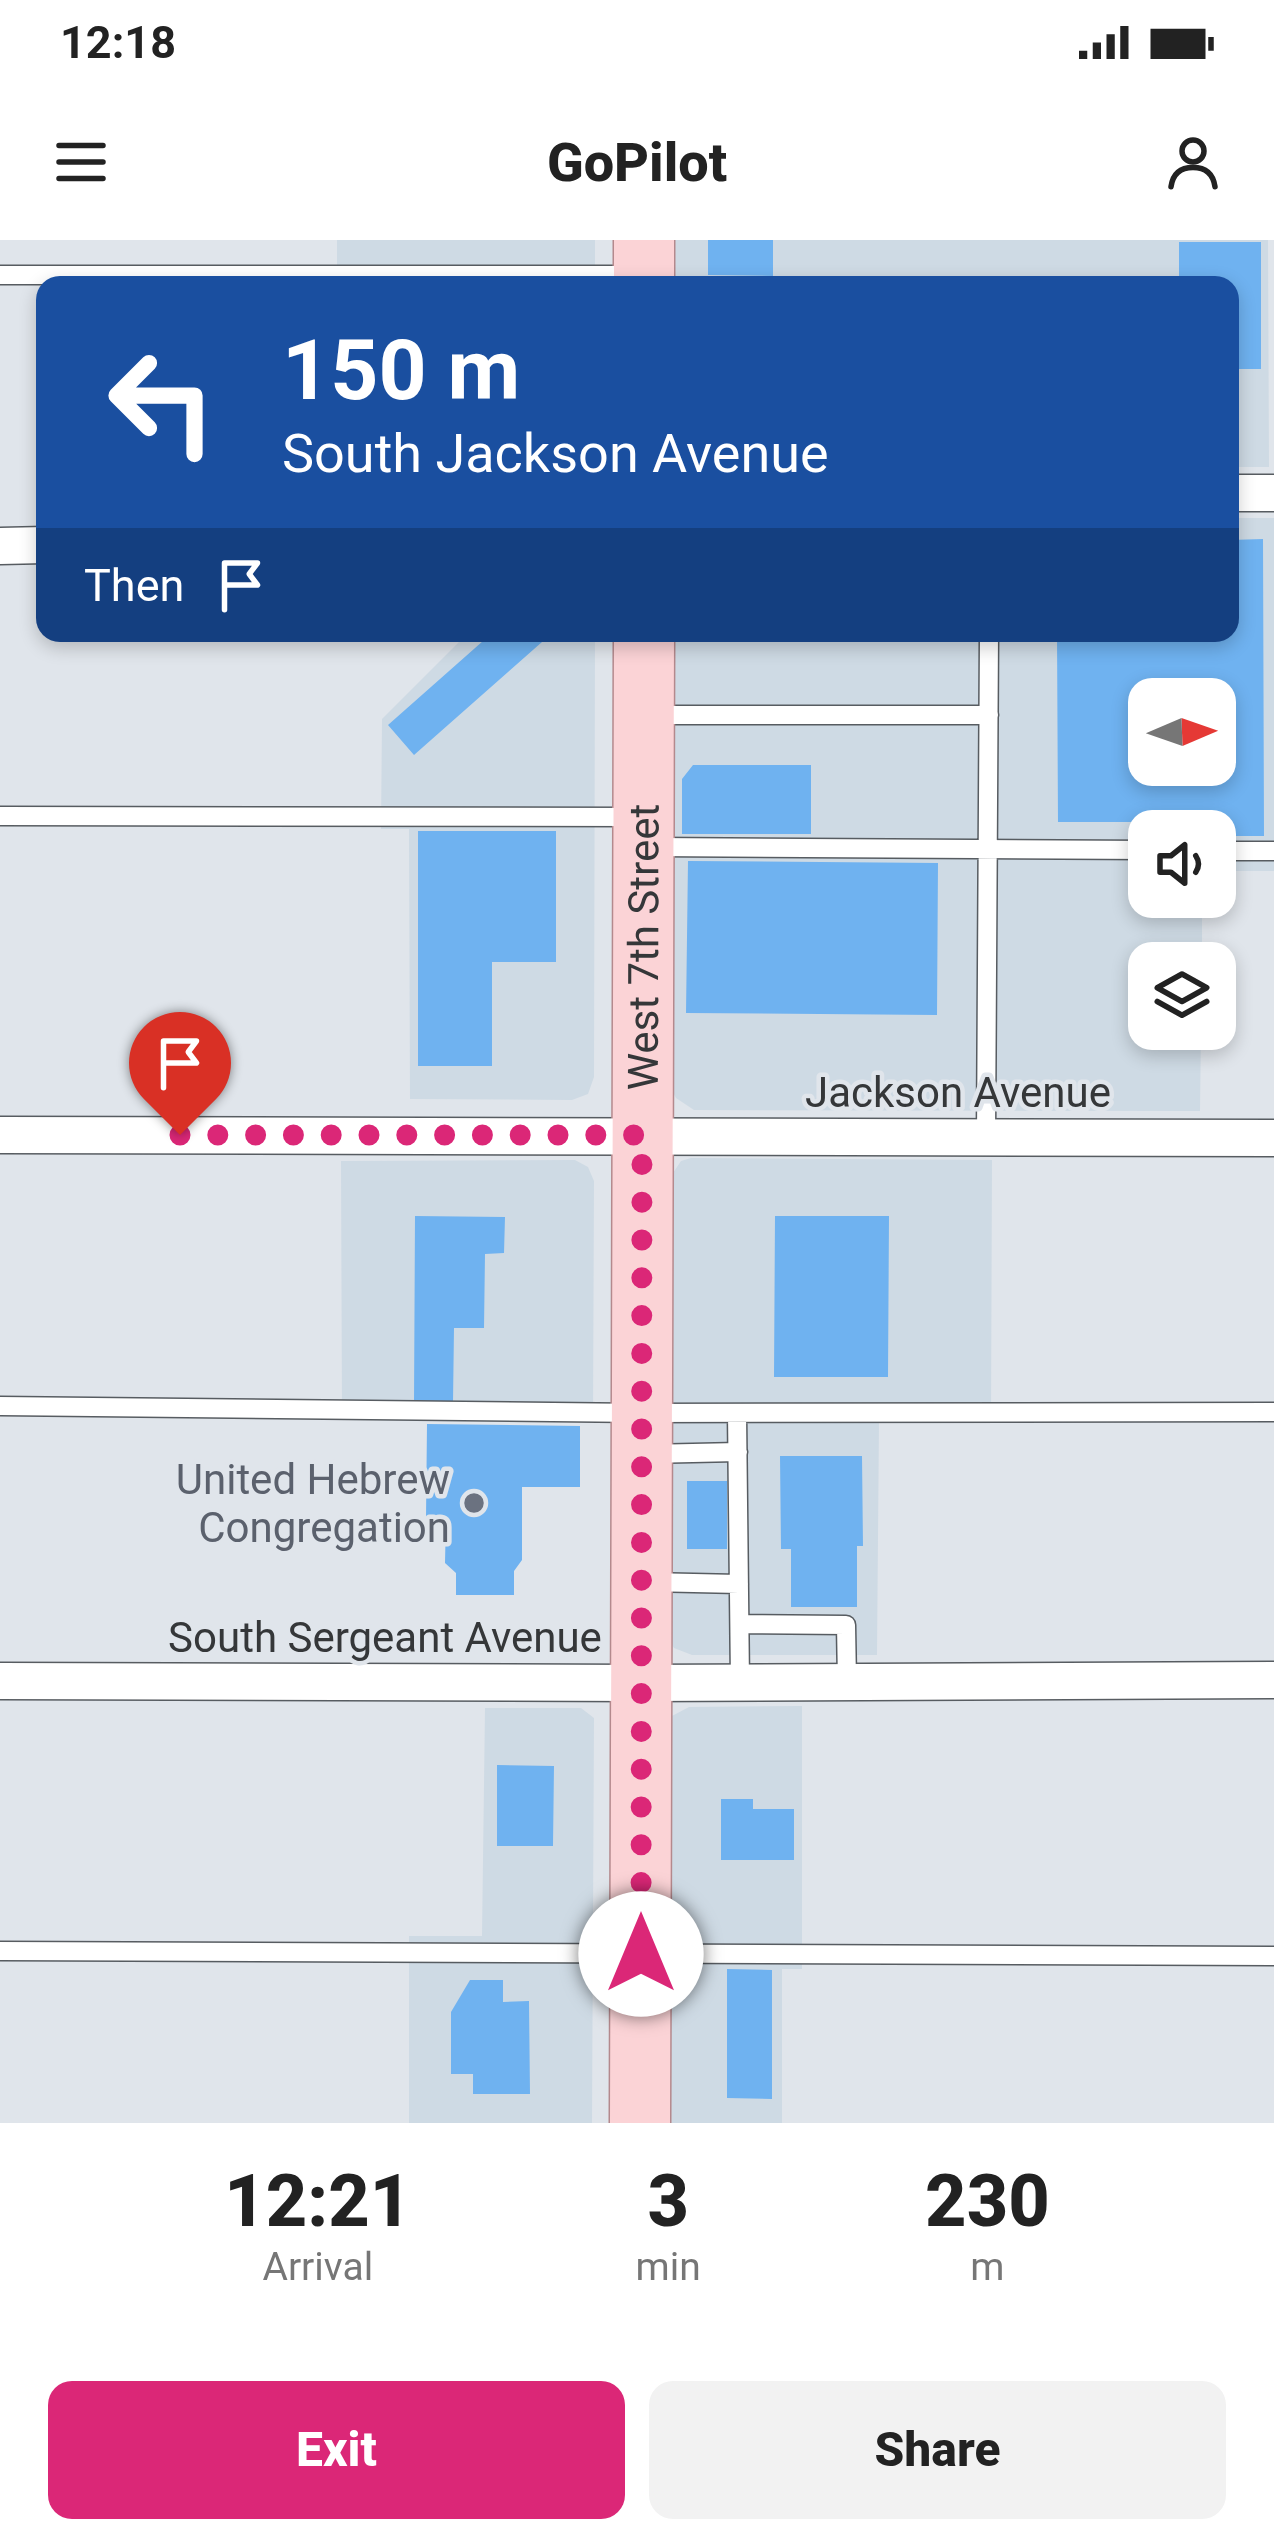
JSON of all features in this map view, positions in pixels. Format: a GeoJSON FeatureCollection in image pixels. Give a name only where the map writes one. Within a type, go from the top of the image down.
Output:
{"type":"FeatureCollection","features":[{"type":"Feature","properties":{"kind":"main road","name":"West 7th Street"},"geometry":{"type":"LineString","coordinates":[[640,2123],[644,642]]}},
{"type":"Feature","properties":{"kind":"street"},"geometry":{"type":"LineString","coordinates":[[1239,493],[1274,493]]}},
{"type":"Feature","properties":{"kind":"street"},"geometry":{"type":"LineString","coordinates":[[0,546],[36,545]]}},
{"type":"Feature","properties":{"kind":"street","name":"Jackson Avenue"},"geometry":{"type":"LineString","coordinates":[[0,1135],[1274,1138]]}},
{"type":"Feature","properties":{"kind":"street","name":"South Sergeant Avenue"},"geometry":{"type":"LineString","coordinates":[[0,1681],[1274,1680]]}},
{"type":"Feature","properties":{"kind":"lane"},"geometry":{"type":"LineString","coordinates":[[0,274],[644,267]]}},
{"type":"Feature","properties":{"kind":"lane"},"geometry":{"type":"LineString","coordinates":[[986,1137],[989,642]]}},
{"type":"Feature","properties":{"kind":"lane"},"geometry":{"type":"LineString","coordinates":[[643,716],[989,715]]}},
{"type":"Feature","properties":{"kind":"lane"},"geometry":{"type":"LineString","coordinates":[[0,816],[1128,850]]}},
{"type":"Feature","properties":{"kind":"lane"},"geometry":{"type":"LineString","coordinates":[[1236,851],[1274,851]]}},
{"type":"Feature","properties":{"kind":"lane"},"geometry":{"type":"LineString","coordinates":[[0,1406],[641,1433],[738,1452]]}},
{"type":"Feature","properties":{"kind":"lane"},"geometry":{"type":"LineString","coordinates":[[641,1433],[737,1413],[1274,1412]]}},
{"type":"Feature","properties":{"kind":"lane"},"geometry":{"type":"LineString","coordinates":[[737,1413],[740,1683]]}},
{"type":"Feature","properties":{"kind":"lane"},"geometry":{"type":"LineString","coordinates":[[641,1582],[740,1584]]}},
{"type":"Feature","properties":{"kind":"lane"},"geometry":{"type":"LineString","coordinates":[[740,1624],[846,1625],[847,1682]]}},
{"type":"Feature","properties":{"kind":"lane"},"geometry":{"type":"LineString","coordinates":[[0,1951],[1274,1955]]}},
{"type":"Feature","properties":{"kind":"shaded area"},"geometry":{"type":"Polygon","coordinates":[[[337,240],[595,240],[595,276],[337,276],[337,240]]]}},
{"type":"Feature","properties":{"kind":"shaded area"},"geometry":{"type":"Polygon","coordinates":[[[672,240],[1268,240],[1269,467],[1239,467],[1239,276],[672,276],[672,240]]]}},
{"type":"Feature","properties":{"kind":"shaded area"},"geometry":{"type":"Polygon","coordinates":[[[1239,518],[1274,518],[1274,871],[1236,871],[1236,810],[1128,810],[1128,918],[1202,918],[1202,942],[1128,942],[1128,1050],[1201,1050],[1200,1111],[694,1110],[676,1098],[670,1087],[674,642],[1239,642],[1239,518]]]}},
{"type":"Feature","properties":{"kind":"shaded area"},"geometry":{"type":"Polygon","coordinates":[[[459,642],[595,642],[594,1077],[588,1094],[572,1100],[410,1099],[409,829],[381,829],[382,719],[459,642]]]}},
{"type":"Feature","properties":{"kind":"shaded area"},"geometry":{"type":"Polygon","coordinates":[[[575,1160],[588,1167],[594,1181],[593,1422],[342,1416],[341,1161],[575,1160]]]}},
{"type":"Feature","properties":{"kind":"shaded area"},"geometry":{"type":"Polygon","coordinates":[[[992,1160],[991,1421],[879,1420],[877,1655],[692,1655],[674,1648],[668,1638],[669,1179],[681,1161],[992,1160]]]}},
{"type":"Feature","properties":{"kind":"shaded area"},"geometry":{"type":"Polygon","coordinates":[[[802,1706],[802,1969],[782,1969],[782,2123],[668,2123],[667,1726],[672,1716],[689,1707],[802,1706]]]}},
{"type":"Feature","properties":{"kind":"shaded area"},"geometry":{"type":"Polygon","coordinates":[[[485,1708],[581,1708],[594,1718],[592,2123],[409,2123],[409,1936],[482,1936],[485,1708]]]}},
{"type":"Feature","properties":{"kind":"building"},"geometry":{"type":"Polygon","coordinates":[[[708,240],[773,240],[773,276],[708,275],[708,240]]]}},
{"type":"Feature","properties":{"kind":"building"},"geometry":{"type":"Polygon","coordinates":[[[1179,242],[1261,242],[1261,369],[1239,369],[1239,276],[1179,276],[1179,242]]]}},
{"type":"Feature","properties":{"kind":"building"},"geometry":{"type":"Polygon","coordinates":[[[1263,539],[1264,836],[1236,836],[1236,810],[1128,810],[1128,822],[1058,822],[1057,642],[1239,642],[1239,540],[1263,539]]]}},
{"type":"Feature","properties":{"kind":"building"},"geometry":{"type":"Polygon","coordinates":[[[482,642],[542,642],[414,755],[388,725],[482,642]]]}},
{"type":"Feature","properties":{"kind":"building"},"geometry":{"type":"Polygon","coordinates":[[[693,765],[811,765],[811,834],[682,834],[682,779],[693,765]]]}},
{"type":"Feature","properties":{"kind":"building"},"geometry":{"type":"Polygon","coordinates":[[[418,831],[556,831],[556,962],[492,962],[492,1066],[418,1066],[418,831]]]}},
{"type":"Feature","properties":{"kind":"building"},"geometry":{"type":"Polygon","coordinates":[[[688,861],[938,863],[937,1015],[686,1013],[688,861]]]}},
{"type":"Feature","properties":{"kind":"building"},"geometry":{"type":"Polygon","coordinates":[[[415,1216],[505,1217],[504,1253],[485,1254],[484,1328],[454,1328],[453,1402],[414,1404],[415,1216]]]}},
{"type":"Feature","properties":{"kind":"building"},"geometry":{"type":"Polygon","coordinates":[[[775,1216],[889,1216],[888,1377],[774,1377],[775,1216]]]}},
{"type":"Feature","properties":{"kind":"building","name":"United Hebrew Congregation"},"geometry":{"type":"Polygon","coordinates":[[[427,1424],[580,1426],[580,1487],[522,1487],[522,1560],[514,1571],[514,1595],[456,1595],[456,1573],[445,1563],[446,1518],[426,1518],[427,1424]]]}},
{"type":"Feature","properties":{"kind":"building"},"geometry":{"type":"Polygon","coordinates":[[[780,1456],[862,1456],[863,1546],[857,1546],[857,1607],[791,1607],[791,1549],[781,1549],[780,1456]]]}},
{"type":"Feature","properties":{"kind":"building"},"geometry":{"type":"Polygon","coordinates":[[[687,1481],[727,1481],[727,1549],[687,1549],[687,1481]]]}},
{"type":"Feature","properties":{"kind":"building"},"geometry":{"type":"Polygon","coordinates":[[[497,1765],[554,1766],[553,1846],[497,1846],[497,1765]]]}},
{"type":"Feature","properties":{"kind":"building"},"geometry":{"type":"Polygon","coordinates":[[[721,1799],[753,1799],[753,1809],[794,1809],[794,1860],[721,1860],[721,1799]]]}},
{"type":"Feature","properties":{"kind":"building"},"geometry":{"type":"Polygon","coordinates":[[[727,1969],[772,1970],[772,2099],[727,2098],[727,1969]]]}},
{"type":"Feature","properties":{"kind":"building"},"geometry":{"type":"Polygon","coordinates":[[[470,1980],[503,1980],[503,2002],[529,2001],[530,2094],[473,2094],[473,2074],[451,2074],[451,2012],[470,1980]]]}},
{"type":"Feature","properties":{"kind":"place","name":"United Hebrew Congregation"},"geometry":{"type":"Point","coordinates":[474,1503]}},
{"type":"Feature","properties":{"kind":"route"},"geometry":{"type":"LineString","coordinates":[[180,1135],[642,1135],[641,1954]]}}]}
